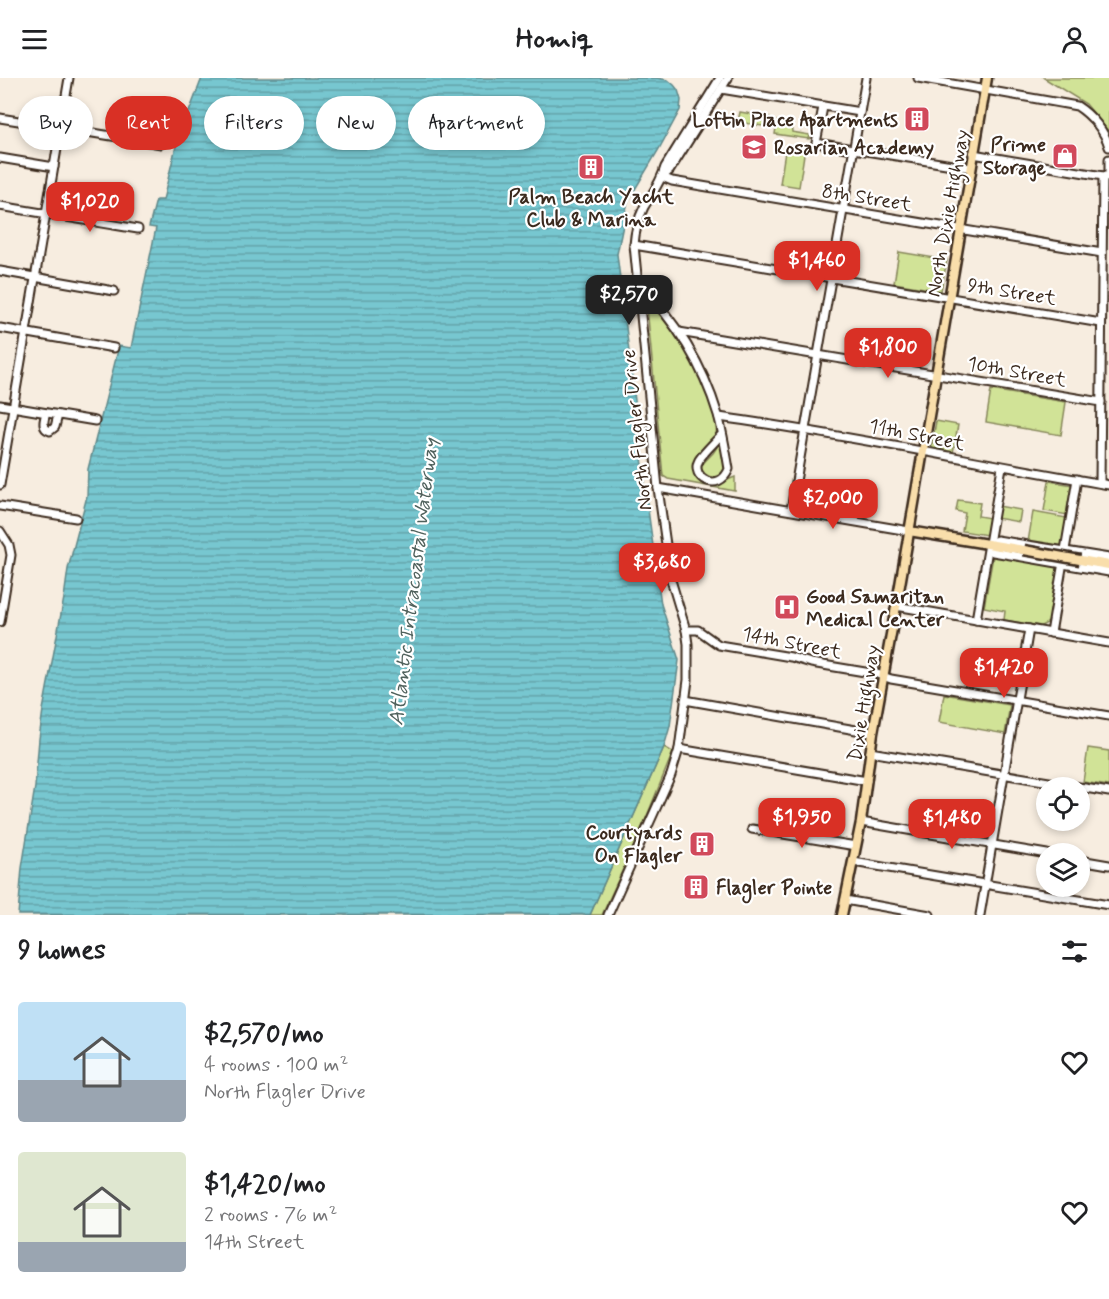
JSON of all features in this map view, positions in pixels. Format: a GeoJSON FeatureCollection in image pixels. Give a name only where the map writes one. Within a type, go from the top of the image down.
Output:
{"type":"FeatureCollection","features":[{"type":"Feature","properties":{"kind":"main road","name":"North Dixie Highway"},"geometry":{"type":"LineString","coordinates":[[909,531],[987,78]]}},
{"type":"Feature","properties":{"kind":"main road"},"geometry":{"type":"LineString","coordinates":[[909,531],[1109,565]]}},
{"type":"Feature","properties":{"kind":"main road","name":"Dixie Highway"},"geometry":{"type":"LineString","coordinates":[[842,915],[861,822],[873,733],[909,531]]}},
{"type":"Feature","properties":{"kind":"street"},"geometry":{"type":"LineString","coordinates":[[66,96],[69,78]]}},
{"type":"Feature","properties":{"kind":"street","name":"North Flagler Drive"},"geometry":{"type":"LineString","coordinates":[[608,915],[671,775],[679,749],[689,663],[686,630],[671,580],[658,488],[634,245],[643,209],[662,177],[665,167],[720,78]]}},
{"type":"Feature","properties":{"kind":"street","name":"North Flagler Drive"},"geometry":{"type":"LineString","coordinates":[[662,177],[670,170],[728,78]]}},
{"type":"Feature","properties":{"kind":"street"},"geometry":{"type":"LineString","coordinates":[[791,510],[866,78]]}},
{"type":"Feature","properties":{"kind":"street"},"geometry":{"type":"LineString","coordinates":[[918,78],[1077,106],[1087,112],[1107,139],[1109,147]]}},
{"type":"Feature","properties":{"kind":"street"},"geometry":{"type":"LineString","coordinates":[[721,89],[860,112]]}},
{"type":"Feature","properties":{"kind":"street"},"geometry":{"type":"LineString","coordinates":[[823,107],[816,143],[971,168]]}},
{"type":"Feature","properties":{"kind":"street"},"geometry":{"type":"LineString","coordinates":[[0,117],[18,120]]}},
{"type":"Feature","properties":{"kind":"street"},"geometry":{"type":"LineString","coordinates":[[0,484],[57,150]]}},
{"type":"Feature","properties":{"kind":"street"},"geometry":{"type":"LineString","coordinates":[[973,154],[1106,176]]}},
{"type":"Feature","properties":{"kind":"street"},"geometry":{"type":"LineString","coordinates":[[0,158],[54,167]]}},
{"type":"Feature","properties":{"kind":"street"},"geometry":{"type":"LineString","coordinates":[[1100,483],[1102,253],[1109,159]]}},
{"type":"Feature","properties":{"kind":"street","name":"8th Street"},"geometry":{"type":"LineString","coordinates":[[662,177],[672,181],[1102,253]]}},
{"type":"Feature","properties":{"kind":"street"},"geometry":{"type":"LineString","coordinates":[[0,206],[138,229]]}},
{"type":"Feature","properties":{"kind":"street","name":"9th Street"},"geometry":{"type":"LineString","coordinates":[[634,245],[1101,323]]}},
{"type":"Feature","properties":{"kind":"street"},"geometry":{"type":"LineString","coordinates":[[0,271],[114,291]]}},
{"type":"Feature","properties":{"kind":"street"},"geometry":{"type":"LineString","coordinates":[[637,282],[660,306],[679,332],[702,372],[718,417],[722,434],[729,469],[722,480],[716,483],[708,482],[700,475],[698,461],[722,434]]}},
{"type":"Feature","properties":{"kind":"street"},"geometry":{"type":"LineString","coordinates":[[0,328],[114,348]]}},
{"type":"Feature","properties":{"kind":"street","name":"10th Street"},"geometry":{"type":"LineString","coordinates":[[679,332],[1101,402]]}},
{"type":"Feature","properties":{"kind":"street"},"geometry":{"type":"LineString","coordinates":[[0,405],[95,421]]}},
{"type":"Feature","properties":{"kind":"street"},"geometry":{"type":"LineString","coordinates":[[46,413],[44,426],[50,431],[55,427],[58,415]]}},
{"type":"Feature","properties":{"kind":"street","name":"11th Street"},"geometry":{"type":"LineString","coordinates":[[718,417],[1109,485]]}},
{"type":"Feature","properties":{"kind":"street"},"geometry":{"type":"LineString","coordinates":[[976,620],[1002,467]]}},
{"type":"Feature","properties":{"kind":"street"},"geometry":{"type":"LineString","coordinates":[[1051,633],[1077,479]]}},
{"type":"Feature","properties":{"kind":"street"},"geometry":{"type":"LineString","coordinates":[[658,488],[909,531]]}},
{"type":"Feature","properties":{"kind":"street"},"geometry":{"type":"LineString","coordinates":[[0,506],[76,518]]}},
{"type":"Feature","properties":{"kind":"street"},"geometry":{"type":"LineString","coordinates":[[0,531],[10,550],[4,578],[0,622]]}},
{"type":"Feature","properties":{"kind":"street"},"geometry":{"type":"LineString","coordinates":[[989,544],[996,540],[1109,558]]}},
{"type":"Feature","properties":{"kind":"street"},"geometry":{"type":"LineString","coordinates":[[989,544],[993,552],[1109,572]]}},
{"type":"Feature","properties":{"kind":"street"},"geometry":{"type":"LineString","coordinates":[[896,606],[1109,643]]}},
{"type":"Feature","properties":{"kind":"street"},"geometry":{"type":"LineString","coordinates":[[980,915],[1029,629]]}},
{"type":"Feature","properties":{"kind":"street","name":"14th Street"},"geometry":{"type":"LineString","coordinates":[[686,630],[698,630],[719,645],[891,679],[1109,716]]}},
{"type":"Feature","properties":{"kind":"street"},"geometry":{"type":"LineString","coordinates":[[685,700],[873,733]]}},
{"type":"Feature","properties":{"kind":"street"},"geometry":{"type":"LineString","coordinates":[[679,749],[867,781]]}},
{"type":"Feature","properties":{"kind":"street"},"geometry":{"type":"LineString","coordinates":[[870,752],[1109,792]]}},
{"type":"Feature","properties":{"kind":"street"},"geometry":{"type":"LineString","coordinates":[[861,822],[1036,852]]}},
{"type":"Feature","properties":{"kind":"street"},"geometry":{"type":"LineString","coordinates":[[752,829],[856,846]]}},
{"type":"Feature","properties":{"kind":"street"},"geometry":{"type":"LineString","coordinates":[[1090,861],[1109,864]]}},
{"type":"Feature","properties":{"kind":"street"},"geometry":{"type":"LineString","coordinates":[[853,862],[1109,905]]}},
{"type":"Feature","properties":{"kind":"street"},"geometry":{"type":"LineString","coordinates":[[845,900],[930,915]]}},
{"type":"Feature","properties":{"kind":"green space"},"geometry":{"type":"Polygon","coordinates":[[[1044,78],[1109,78],[1109,132],[1086,104],[1044,78]]]}},
{"type":"Feature","properties":{"kind":"green space"},"geometry":{"type":"Polygon","coordinates":[[[740,112],[770,117],[768,127],[738,122],[740,112]]]}},
{"type":"Feature","properties":{"kind":"green space"},"geometry":{"type":"Polygon","coordinates":[[[777,121],[791,123],[792,132],[810,135],[809,139],[775,134],[777,121]]]}},
{"type":"Feature","properties":{"kind":"green space"},"geometry":{"type":"Polygon","coordinates":[[[786,145],[805,148],[799,187],[780,184],[786,145]]]}},
{"type":"Feature","properties":{"kind":"green space"},"geometry":{"type":"Polygon","coordinates":[[[899,252],[947,260],[941,291],[894,283],[899,252]]]}},
{"type":"Feature","properties":{"kind":"green space"},"geometry":{"type":"Polygon","coordinates":[[[649,304],[654,305],[691,358],[707,392],[717,421],[716,436],[706,448],[695,471],[704,484],[710,485],[735,477],[735,491],[668,479],[663,476],[647,307],[649,304]]]}},
{"type":"Feature","properties":{"kind":"green space"},"geometry":{"type":"Polygon","coordinates":[[[991,390],[1066,402],[1061,435],[986,422],[991,390]]]}},
{"type":"Feature","properties":{"kind":"green space"},"geometry":{"type":"Polygon","coordinates":[[[936,421],[958,425],[953,453],[931,450],[936,421]]]}},
{"type":"Feature","properties":{"kind":"green space"},"geometry":{"type":"Polygon","coordinates":[[[721,443],[725,471],[722,477],[710,479],[703,474],[701,467],[721,443]]]}},
{"type":"Feature","properties":{"kind":"green space"},"geometry":{"type":"Polygon","coordinates":[[[1049,481],[1073,485],[1068,515],[1044,511],[1049,481]]]}},
{"type":"Feature","properties":{"kind":"green space"},"geometry":{"type":"Polygon","coordinates":[[[958,500],[980,503],[978,516],[990,518],[987,535],[962,531],[965,513],[956,511],[958,500]]]}},
{"type":"Feature","properties":{"kind":"green space"},"geometry":{"type":"Polygon","coordinates":[[[998,506],[1021,510],[1019,522],[996,518],[998,506]]]}},
{"type":"Feature","properties":{"kind":"green space"},"geometry":{"type":"Polygon","coordinates":[[[1033,512],[1067,518],[1062,548],[1028,542],[1033,512]]]}},
{"type":"Feature","properties":{"kind":"green space"},"geometry":{"type":"Polygon","coordinates":[[[993,556],[1059,567],[1049,622],[1041,626],[1004,620],[1005,611],[984,607],[993,556]]]}},
{"type":"Feature","properties":{"kind":"green space"},"geometry":{"type":"Polygon","coordinates":[[[944,694],[1010,705],[1005,734],[939,722],[944,694]]]}},
{"type":"Feature","properties":{"kind":"green space"},"geometry":{"type":"Polygon","coordinates":[[[664,747],[673,752],[644,823],[602,915],[590,915],[664,747]]]}},
{"type":"Feature","properties":{"kind":"green space"},"geometry":{"type":"Polygon","coordinates":[[[1088,748],[1109,751],[1109,786],[1090,783],[1090,777],[1084,777],[1088,748]]]}},
{"type":"Feature","properties":{"kind":"water","name":"Atlantic Intracoastal Waterway"},"geometry":{"type":"Polygon","coordinates":[[[202,78],[656,78],[668,80],[678,90],[681,100],[680,110],[628,201],[617,254],[645,482],[641,489],[646,495],[661,604],[679,660],[670,726],[664,747],[590,915],[18,915],[43,710],[68,569],[87,496],[88,469],[119,346],[131,348],[156,228],[149,227],[156,200],[163,200],[175,150],[192,150],[192,104],[202,78]]]}},
{"type":"Feature","properties":{"kind":"place","name":"Loftin Place Apartments"},"geometry":{"type":"Point","coordinates":[917,119]}},
{"type":"Feature","properties":{"kind":"place","name":"Rosarian Academy"},"geometry":{"type":"Point","coordinates":[754,147]}},
{"type":"Feature","properties":{"kind":"place","name":"Prime Storage"},"geometry":{"type":"Point","coordinates":[1065,156]}},
{"type":"Feature","properties":{"kind":"place","name":"Palm Beach Yacht Club & Marina"},"geometry":{"type":"Point","coordinates":[591,167]}},
{"type":"Feature","properties":{"kind":"place","name":"Good Samaritan Medical Center"},"geometry":{"type":"Point","coordinates":[787,607]}},
{"type":"Feature","properties":{"kind":"place","name":"Courtyards On Flagler"},"geometry":{"type":"Point","coordinates":[702,844]}},
{"type":"Feature","properties":{"kind":"place","name":"Flagler Pointe"},"geometry":{"type":"Point","coordinates":[696,887]}}]}
